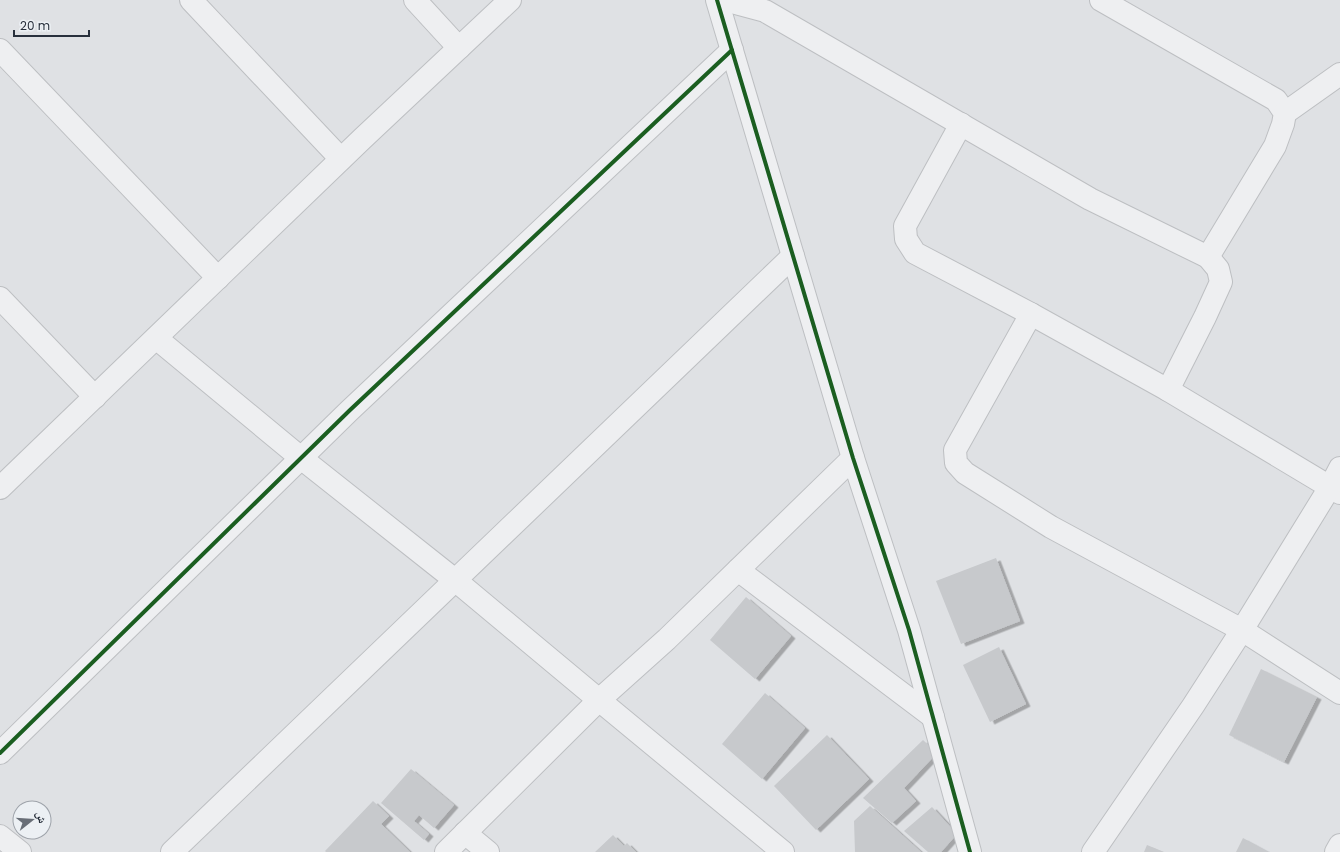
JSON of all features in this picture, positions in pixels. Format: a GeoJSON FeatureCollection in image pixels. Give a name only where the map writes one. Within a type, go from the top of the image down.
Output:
{"type":"FeatureCollection","features":[{"type":"Feature","properties":{"kind":"street"},"geometry":{"type":"LineString","coordinates":[[191,0],[341,159]]}},
{"type":"Feature","properties":{"kind":"street"},"geometry":{"type":"LineString","coordinates":[[415,0],[459,48]]}},
{"type":"Feature","properties":{"kind":"street"},"geometry":{"type":"LineString","coordinates":[[0,488],[341,159],[510,0]]}},
{"type":"Feature","properties":{"kind":"street"},"geometry":{"type":"LineString","coordinates":[[717,0],[853,458],[909,630],[970,852]]}},
{"type":"Feature","properties":{"kind":"street"},"geometry":{"type":"LineString","coordinates":[[724,0],[769,6],[961,124],[1090,199],[1208,257],[1218,269],[1221,282],[1168,390]]}},
{"type":"Feature","properties":{"kind":"street"},"geometry":{"type":"LineString","coordinates":[[1101,0],[1276,100],[1285,113]]}},
{"type":"Feature","properties":{"kind":"street"},"geometry":{"type":"LineString","coordinates":[[0,50],[218,278]]}},
{"type":"Feature","properties":{"kind":"street"},"geometry":{"type":"LineString","coordinates":[[0,753],[355,406],[732,50]]}},
{"type":"Feature","properties":{"kind":"street"},"geometry":{"type":"LineString","coordinates":[[1208,257],[1275,146],[1283,124],[1285,113],[1340,74]]}},
{"type":"Feature","properties":{"kind":"street"},"geometry":{"type":"LineString","coordinates":[[961,124],[905,226],[906,239],[915,253],[1031,314],[1168,390],[1335,490]]}},
{"type":"Feature","properties":{"kind":"street"},"geometry":{"type":"LineString","coordinates":[[172,852],[793,256]]}},
{"type":"Feature","properties":{"kind":"street"},"geometry":{"type":"LineString","coordinates":[[0,298],[95,397]]}},
{"type":"Feature","properties":{"kind":"street"},"geometry":{"type":"LineString","coordinates":[[1031,314],[955,450],[956,463],[965,473],[1051,528],[1242,630],[1340,693]]}},
{"type":"Feature","properties":{"kind":"street"},"geometry":{"type":"LineString","coordinates":[[156,338],[301,458],[455,580],[783,852]]}},
{"type":"Feature","properties":{"kind":"street"},"geometry":{"type":"LineString","coordinates":[[446,852],[599,700],[667,639],[853,458]]}},
{"type":"Feature","properties":{"kind":"street"},"geometry":{"type":"LineString","coordinates":[[1093,852],[1193,706],[1335,490],[1340,468]]}},
{"type":"Feature","properties":{"kind":"street"},"geometry":{"type":"LineString","coordinates":[[738,570],[933,717]]}},
{"type":"Feature","properties":{"kind":"street"},"geometry":{"type":"LineString","coordinates":[[465,833],[488,852]]}},
{"type":"Feature","properties":{"kind":"street"},"geometry":{"type":"LineString","coordinates":[[0,836],[20,852]]}},
{"type":"Feature","properties":{"kind":"street"},"geometry":{"type":"LineString","coordinates":[[1336,852],[1340,845]]}},
{"type":"Feature","properties":{"kind":"building"},"geometry":{"type":"Polygon","coordinates":[[[996,558],[1020,621],[961,644],[936,581],[996,558]]]}},
{"type":"Feature","properties":{"kind":"building"},"geometry":{"type":"Polygon","coordinates":[[[746,597],[791,636],[755,679],[710,640],[746,597]]]}},
{"type":"Feature","properties":{"kind":"building"},"geometry":{"type":"Polygon","coordinates":[[[999,647],[1026,704],[990,722],[963,665],[999,647]]]}},
{"type":"Feature","properties":{"kind":"building"},"geometry":{"type":"Polygon","coordinates":[[[1261,669],[1317,697],[1284,762],[1229,735],[1261,669]]]}},
{"type":"Feature","properties":{"kind":"building"},"geometry":{"type":"Polygon","coordinates":[[[765,693],[805,728],[762,779],[722,744],[765,693]]]}},
{"type":"Feature","properties":{"kind":"building"},"geometry":{"type":"Polygon","coordinates":[[[827,735],[869,779],[816,830],[774,786],[827,735]]]}},
{"type":"Feature","properties":{"kind":"building"},"geometry":{"type":"Polygon","coordinates":[[[923,740],[937,753],[904,788],[916,801],[892,823],[863,798],[923,740]]]}},
{"type":"Feature","properties":{"kind":"building"},"geometry":{"type":"Polygon","coordinates":[[[411,769],[454,805],[434,828],[419,815],[414,821],[429,834],[424,840],[381,803],[411,769]]]}},
{"type":"Feature","properties":{"kind":"building"},"geometry":{"type":"Polygon","coordinates":[[[373,801],[389,816],[381,824],[410,852],[326,852],[325,851],[373,801]]]}},
{"type":"Feature","properties":{"kind":"building"},"geometry":{"type":"Polygon","coordinates":[[[870,806],[921,852],[855,852],[854,821],[870,806]]]}},
{"type":"Feature","properties":{"kind":"building"},"geometry":{"type":"Polygon","coordinates":[[[932,807],[957,834],[941,852],[928,852],[904,831],[932,807]]]}},
{"type":"Feature","properties":{"kind":"building"},"geometry":{"type":"Polygon","coordinates":[[[613,835],[624,846],[627,843],[636,852],[595,852],[613,835]]]}},
{"type":"Feature","properties":{"kind":"building"},"geometry":{"type":"Polygon","coordinates":[[[1243,838],[1269,852],[1236,852],[1243,838]]]}},
{"type":"Feature","properties":{"kind":"building"},"geometry":{"type":"Polygon","coordinates":[[[1147,845],[1164,852],[1144,852],[1147,845]]]}},
{"type":"Feature","properties":{"kind":"cycle path"},"geometry":{"type":"LineString","coordinates":[[717,0],[853,458],[909,630],[970,852]]}},
{"type":"Feature","properties":{"kind":"cycle path"},"geometry":{"type":"LineString","coordinates":[[0,753],[349,411],[732,50]]}}]}
